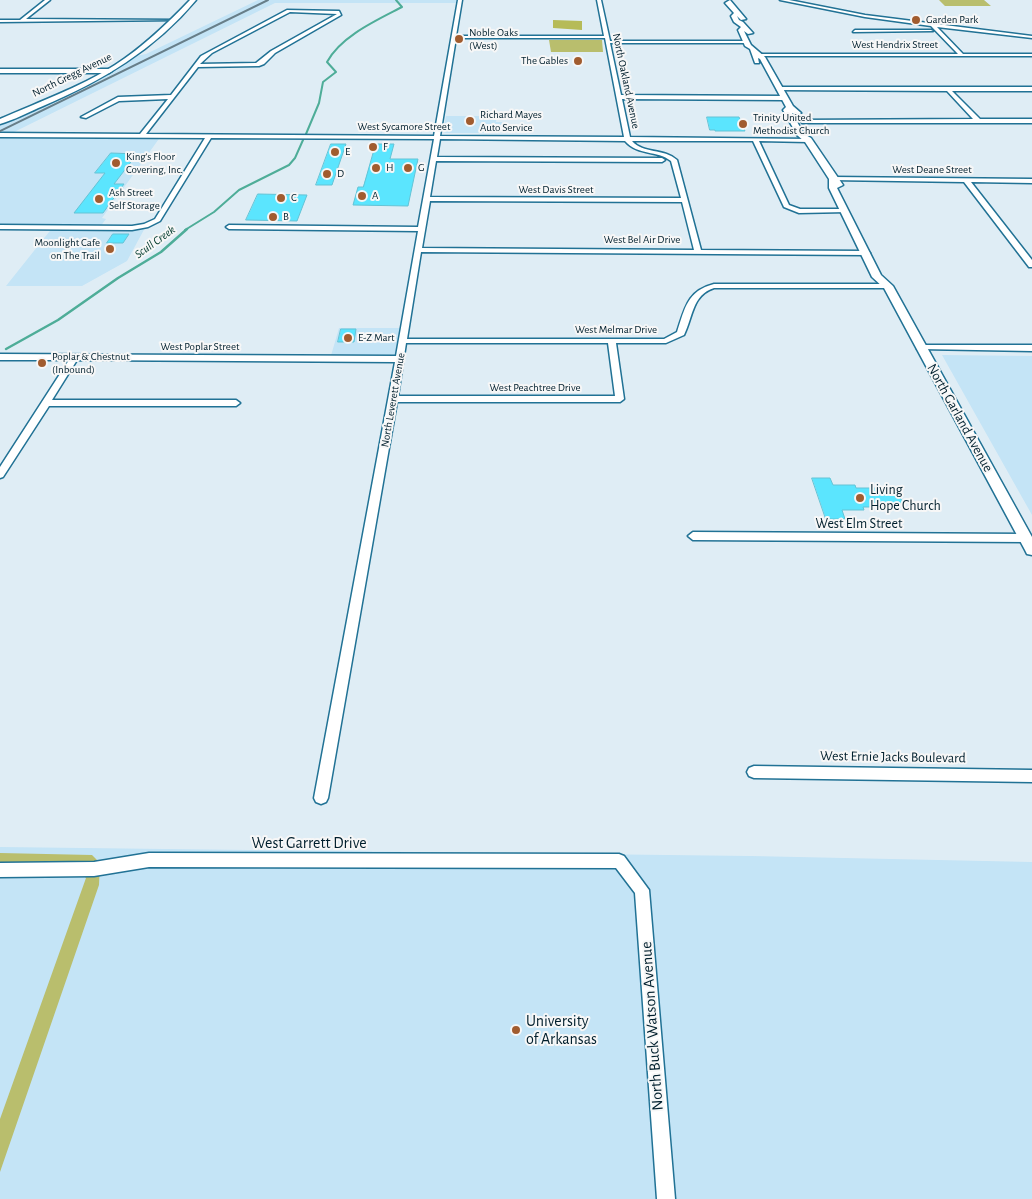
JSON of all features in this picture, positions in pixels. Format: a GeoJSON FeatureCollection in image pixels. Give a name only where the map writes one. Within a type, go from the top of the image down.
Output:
{"type":"FeatureCollection","features":[{"type":"Feature","properties":{"kind":"main road","name":"North Gregg Avenue"},"geometry":{"type":"LineString","coordinates":[[0,122],[109,71],[130,57],[194,0]]}},
{"type":"Feature","properties":{"kind":"main road","name":"North Garland Avenue"},"geometry":{"type":"LineString","coordinates":[[730,1],[728,4],[735,12],[736,21],[748,30],[756,45],[753,48]]}},
{"type":"Feature","properties":{"kind":"main road","name":"North Garland Avenue"},"geometry":{"type":"LineString","coordinates":[[742,25],[741,30],[748,46],[753,48],[757,55],[755,58],[767,78],[774,81],[790,107],[795,110],[810,135],[808,140]]}},
{"type":"Feature","properties":{"kind":"main road","name":"North Garland Avenue"},"geometry":{"type":"LineString","coordinates":[[790,107],[787,110],[800,134],[808,140],[832,179],[843,188],[856,212]]}},
{"type":"Feature","properties":{"kind":"main road","name":"North Garland Avenue"},"geometry":{"type":"LineString","coordinates":[[832,179],[833,188],[845,211],[871,249],[877,277],[888,286],[1029,544]]}},
{"type":"Feature","properties":{"kind":"main road","name":"North Garland Avenue"},"geometry":{"type":"LineString","coordinates":[[886,272],[889,276],[888,286]]}},
{"type":"Feature","properties":{"kind":"street"},"geometry":{"type":"LineString","coordinates":[[21,21],[48,0]]}},
{"type":"Feature","properties":{"kind":"street","name":"North Leverett Avenue"},"geometry":{"type":"LineString","coordinates":[[321,798],[400,360],[460,0]]}},
{"type":"Feature","properties":{"kind":"street","name":"North Oakland Avenue"},"geometry":{"type":"LineString","coordinates":[[599,0],[628,140],[636,148],[666,155],[674,160]]}},
{"type":"Feature","properties":{"kind":"street"},"geometry":{"type":"LineString","coordinates":[[782,0],[837,12],[1032,37]]}},
{"type":"Feature","properties":{"kind":"street"},"geometry":{"type":"LineString","coordinates":[[142,136],[196,66],[210,52],[289,12],[340,12],[339,15],[273,52],[262,63],[257,65],[196,66]]}},
{"type":"Feature","properties":{"kind":"street"},"geometry":{"type":"LineString","coordinates":[[0,20],[173,20]]}},
{"type":"Feature","properties":{"kind":"street"},"geometry":{"type":"LineString","coordinates":[[932,25],[962,55]]}},
{"type":"Feature","properties":{"kind":"street"},"geometry":{"type":"LineString","coordinates":[[855,31],[937,31]]}},
{"type":"Feature","properties":{"kind":"street"},"geometry":{"type":"LineString","coordinates":[[454,37],[746,42]]}},
{"type":"Feature","properties":{"kind":"street","name":"West Hendrix Street"},"geometry":{"type":"LineString","coordinates":[[757,55],[1032,55]]}},
{"type":"Feature","properties":{"kind":"street"},"geometry":{"type":"LineString","coordinates":[[0,70],[109,71]]}},
{"type":"Feature","properties":{"kind":"street"},"geometry":{"type":"LineString","coordinates":[[778,89],[1032,90]]}},
{"type":"Feature","properties":{"kind":"street"},"geometry":{"type":"LineString","coordinates":[[948,89],[978,121]]}},
{"type":"Feature","properties":{"kind":"street"},"geometry":{"type":"LineString","coordinates":[[84,117],[118,99],[172,97]]}},
{"type":"Feature","properties":{"kind":"street"},"geometry":{"type":"LineString","coordinates":[[619,97],[784,98]]}},
{"type":"Feature","properties":{"kind":"street"},"geometry":{"type":"LineString","coordinates":[[802,121],[1032,121]]}},
{"type":"Feature","properties":{"kind":"street","name":"West Sycamore Street"},"geometry":{"type":"LineString","coordinates":[[0,135],[808,140]]}},
{"type":"Feature","properties":{"kind":"street"},"geometry":{"type":"LineString","coordinates":[[0,227],[132,228],[146,226],[158,220],[209,136]]}},
{"type":"Feature","properties":{"kind":"street"},"geometry":{"type":"LineString","coordinates":[[755,140],[786,206],[799,211],[845,211]]}},
{"type":"Feature","properties":{"kind":"street"},"geometry":{"type":"LineString","coordinates":[[433,159],[674,160],[698,252]]}},
{"type":"Feature","properties":{"kind":"street","name":"West Deane Street"},"geometry":{"type":"LineString","coordinates":[[832,179],[1032,181]]}},
{"type":"Feature","properties":{"kind":"street"},"geometry":{"type":"LineString","coordinates":[[966,180],[1032,265]]}},
{"type":"Feature","properties":{"kind":"street","name":"West Davis Street"},"geometry":{"type":"LineString","coordinates":[[427,199],[685,200]]}},
{"type":"Feature","properties":{"kind":"street"},"geometry":{"type":"LineString","coordinates":[[229,227],[422,229]]}},
{"type":"Feature","properties":{"kind":"street","name":"West Bel Air Drive"},"geometry":{"type":"LineString","coordinates":[[418,250],[698,252],[871,249]]}},
{"type":"Feature","properties":{"kind":"street","name":"West Melmar Drive"},"geometry":{"type":"LineString","coordinates":[[403,341],[666,341],[681,333],[697,292],[705,287],[888,286]]}},
{"type":"Feature","properties":{"kind":"street","name":"West Peachtree Drive"},"geometry":{"type":"LineString","coordinates":[[393,399],[620,399],[612,342]]}},
{"type":"Feature","properties":{"kind":"street"},"geometry":{"type":"LineString","coordinates":[[920,347],[1032,348]]}},
{"type":"Feature","properties":{"kind":"street","name":"West Poplar Street"},"geometry":{"type":"LineString","coordinates":[[0,357],[400,360]]}},
{"type":"Feature","properties":{"kind":"street"},"geometry":{"type":"LineString","coordinates":[[0,475],[74,358]]}},
{"type":"Feature","properties":{"kind":"street"},"geometry":{"type":"LineString","coordinates":[[45,403],[236,403]]}},
{"type":"Feature","properties":{"kind":"street","name":"West Elm Street"},"geometry":{"type":"LineString","coordinates":[[693,536],[1029,544]]}},
{"type":"Feature","properties":{"kind":"street","name":"West Ernie Jacks Boulevard"},"geometry":{"type":"LineString","coordinates":[[754,772],[1032,776]]}},
{"type":"Feature","properties":{"kind":"street","name":"West Garrett Drive"},"geometry":{"type":"LineString","coordinates":[[0,870],[59,871],[122,867],[149,860],[619,861]]}},
{"type":"Feature","properties":{"kind":"street","name":"North Buck Watson Avenue"},"geometry":{"type":"LineString","coordinates":[[619,861],[642,890],[666,1199]]}},
{"type":"Feature","properties":{"kind":"shaded area"},"geometry":{"type":"Polygon","coordinates":[[[258,0],[457,0],[456,3],[275,3],[8,135],[161,136],[102,218],[106,219],[100,227],[146,226],[127,261],[82,286],[6,286],[53,227],[0,227],[0,122],[95,79],[130,57],[146,54],[258,0]]]}},
{"type":"Feature","properties":{"kind":"shaded area"},"geometry":{"type":"Polygon","coordinates":[[[446,116],[497,116],[496,122],[502,122],[502,128],[488,129],[488,133],[446,133],[443,132],[446,116]]]}},
{"type":"Feature","properties":{"kind":"shaded area"},"geometry":{"type":"Polygon","coordinates":[[[339,328],[405,328],[400,359],[330,359],[339,328]]]}},
{"type":"Feature","properties":{"kind":"shaded area"},"geometry":{"type":"Polygon","coordinates":[[[942,355],[1032,356],[1032,515],[942,355]]]}},
{"type":"Feature","properties":{"kind":"shaded area","name":"University of Arkansas"},"geometry":{"type":"Polygon","coordinates":[[[0,847],[751,856],[1032,862],[1032,1199],[0,1199],[0,847]]]}},
{"type":"Feature","properties":{"kind":"green space"},"geometry":{"type":"Polygon","coordinates":[[[939,0],[984,0],[991,6],[945,6],[939,0]]]}},
{"type":"Feature","properties":{"kind":"green space"},"geometry":{"type":"Polygon","coordinates":[[[553,20],[582,21],[582,30],[553,28],[553,20]]]}},
{"type":"Feature","properties":{"kind":"green space"},"geometry":{"type":"Polygon","coordinates":[[[549,40],[602,40],[603,52],[551,52],[549,40]]]}},
{"type":"Feature","properties":{"kind":"green space"},"geometry":{"type":"Polygon","coordinates":[[[0,853],[92,855],[100,863],[99,885],[0,1172],[0,1119],[86,878],[72,864],[0,863],[0,853]]]}},
{"type":"Feature","properties":{"kind":"building","name":"Trinity United Methodist Church"},"geometry":{"type":"Polygon","coordinates":[[[707,117],[739,117],[745,131],[710,130],[707,117]]]}},
{"type":"Feature","properties":{"kind":"building"},"geometry":{"type":"Polygon","coordinates":[[[331,144],[346,144],[332,185],[316,185],[331,144]]]}},
{"type":"Feature","properties":{"kind":"building"},"geometry":{"type":"Polygon","coordinates":[[[376,144],[394,144],[390,159],[418,159],[408,206],[353,205],[358,187],[363,187],[376,144]]]}},
{"type":"Feature","properties":{"kind":"building"},"geometry":{"type":"Polygon","coordinates":[[[111,153],[137,154],[114,184],[124,184],[103,213],[74,213],[105,173],[95,173],[111,153]]]}},
{"type":"Feature","properties":{"kind":"building"},"geometry":{"type":"Polygon","coordinates":[[[258,194],[307,195],[297,221],[246,220],[258,194]]]}},
{"type":"Feature","properties":{"kind":"building"},"geometry":{"type":"Polygon","coordinates":[[[113,234],[129,234],[123,243],[107,243],[113,234]]]}},
{"type":"Feature","properties":{"kind":"building","name":"E-Z Mart"},"geometry":{"type":"Polygon","coordinates":[[[341,329],[356,329],[354,342],[338,342],[341,329]]]}},
{"type":"Feature","properties":{"kind":"building","name":"Living Hope Church"},"geometry":{"type":"Polygon","coordinates":[[[812,478],[830,478],[833,485],[855,485],[856,488],[893,488],[903,502],[900,504],[902,507],[863,507],[864,510],[842,510],[845,519],[826,519],[812,478]]]}},
{"type":"Feature","properties":{"kind":"waterway","name":"Scull Creek"},"geometry":{"type":"LineString","coordinates":[[306,134],[319,103],[323,82],[336,72],[327,62],[333,53],[341,44],[360,30],[402,7],[396,0]]}},
{"type":"Feature","properties":{"kind":"waterway","name":"Scull Creek"},"geometry":{"type":"LineString","coordinates":[[185,230],[214,212],[239,190],[289,165],[295,158],[303,140]]}},
{"type":"Feature","properties":{"kind":"waterway","name":"Scull Creek"},"geometry":{"type":"LineString","coordinates":[[6,349],[58,320],[118,278],[161,252],[187,229]]}},
{"type":"Feature","properties":{"kind":"railway"},"geometry":{"type":"LineString","coordinates":[[0,131],[268,0]]}},
{"type":"Feature","properties":{"kind":"place","name":"Garden Park"},"geometry":{"type":"Point","coordinates":[916,20]}},
{"type":"Feature","properties":{"kind":"place","name":"Noble Oaks (West)"},"geometry":{"type":"Point","coordinates":[459,39]}},
{"type":"Feature","properties":{"kind":"place","name":"The Gables"},"geometry":{"type":"Point","coordinates":[578,61]}},
{"type":"Feature","properties":{"kind":"place","name":"Richard Mayes Auto Service"},"geometry":{"type":"Point","coordinates":[470,121]}},
{"type":"Feature","properties":{"kind":"place","name":"Trinity United Methodist Church"},"geometry":{"type":"Point","coordinates":[743,124]}},
{"type":"Feature","properties":{"kind":"place","name":"F"},"geometry":{"type":"Point","coordinates":[373,147]}},
{"type":"Feature","properties":{"kind":"place","name":"E"},"geometry":{"type":"Point","coordinates":[335,152]}},
{"type":"Feature","properties":{"kind":"place","name":"King's Floor Covering, Inc."},"geometry":{"type":"Point","coordinates":[116,163]}},
{"type":"Feature","properties":{"kind":"place","name":"H"},"geometry":{"type":"Point","coordinates":[376,168]}},
{"type":"Feature","properties":{"kind":"place","name":"G"},"geometry":{"type":"Point","coordinates":[408,168]}},
{"type":"Feature","properties":{"kind":"place","name":"D"},"geometry":{"type":"Point","coordinates":[327,174]}},
{"type":"Feature","properties":{"kind":"place","name":"A"},"geometry":{"type":"Point","coordinates":[362,196]}},
{"type":"Feature","properties":{"kind":"place","name":"C"},"geometry":{"type":"Point","coordinates":[281,198]}},
{"type":"Feature","properties":{"kind":"place","name":"Ash Street Self Storage"},"geometry":{"type":"Point","coordinates":[99,199]}},
{"type":"Feature","properties":{"kind":"place","name":"B"},"geometry":{"type":"Point","coordinates":[273,217]}},
{"type":"Feature","properties":{"kind":"place","name":"Moonlight Cafe on The Trail"},"geometry":{"type":"Point","coordinates":[110,249]}},
{"type":"Feature","properties":{"kind":"place","name":"E-Z Mart"},"geometry":{"type":"Point","coordinates":[348,338]}},
{"type":"Feature","properties":{"kind":"place","name":"Poplar & Chestnut (Inbound)"},"geometry":{"type":"Point","coordinates":[42,363]}},
{"type":"Feature","properties":{"kind":"place","name":"Living Hope Church"},"geometry":{"type":"Point","coordinates":[860,498]}},
{"type":"Feature","properties":{"kind":"place","name":"University of Arkansas"},"geometry":{"type":"Point","coordinates":[516,1030]}}]}
